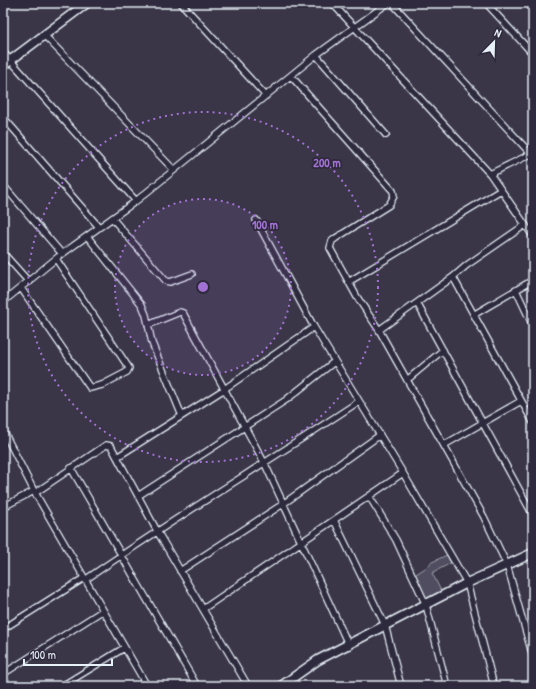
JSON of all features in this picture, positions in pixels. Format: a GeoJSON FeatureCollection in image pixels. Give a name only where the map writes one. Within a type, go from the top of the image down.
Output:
{"type":"FeatureCollection","features":[{"type":"Feature","properties":{"kind":"street"},"geometry":{"type":"LineString","coordinates":[[3,66],[87,3]]}},
{"type":"Feature","properties":{"kind":"street"},"geometry":{"type":"LineString","coordinates":[[181,3],[266,96]]}},
{"type":"Feature","properties":{"kind":"street"},"geometry":{"type":"LineString","coordinates":[[332,3],[490,174],[533,236]]}},
{"type":"Feature","properties":{"kind":"street"},"geometry":{"type":"LineString","coordinates":[[3,302],[29,282],[56,258],[136,201],[173,169],[292,76],[316,55],[388,3]]}},
{"type":"Feature","properties":{"kind":"street"},"geometry":{"type":"LineString","coordinates":[[392,3],[532,154],[490,174]]}},
{"type":"Feature","properties":{"kind":"street"},"geometry":{"type":"LineString","coordinates":[[486,3],[533,54]]}},
{"type":"Feature","properties":{"kind":"street"},"geometry":{"type":"LineString","coordinates":[[44,35],[173,169]]}},
{"type":"Feature","properties":{"kind":"street"},"geometry":{"type":"LineString","coordinates":[[3,52],[136,201]]}},
{"type":"Feature","properties":{"kind":"street"},"geometry":{"type":"LineString","coordinates":[[316,55],[386,135]]}},
{"type":"Feature","properties":{"kind":"street"},"geometry":{"type":"LineString","coordinates":[[292,76],[394,191],[394,196],[389,206],[332,241],[330,248],[350,281],[357,297],[379,330],[484,517],[507,565],[533,657]]}},
{"type":"Feature","properties":{"kind":"street"},"geometry":{"type":"LineString","coordinates":[[3,117],[99,228]]}},
{"type":"Feature","properties":{"kind":"street"},"geometry":{"type":"LineString","coordinates":[[3,185],[62,254]]}},
{"type":"Feature","properties":{"kind":"street"},"geometry":{"type":"LineString","coordinates":[[350,281],[501,190]]}},
{"type":"Feature","properties":{"kind":"street"},"geometry":{"type":"LineString","coordinates":[[112,218],[166,281],[170,282],[192,274]]}},
{"type":"Feature","properties":{"kind":"street"},"geometry":{"type":"LineString","coordinates":[[256,220],[334,362],[403,473],[467,583],[494,686]]}},
{"type":"Feature","properties":{"kind":"street"},"geometry":{"type":"LineString","coordinates":[[379,330],[418,303],[466,265],[525,225]]}},
{"type":"Feature","properties":{"kind":"street"},"geometry":{"type":"LineString","coordinates":[[87,236],[142,305],[152,343],[182,416]]}},
{"type":"Feature","properties":{"kind":"street"},"geometry":{"type":"LineString","coordinates":[[3,253],[29,282]]}},
{"type":"Feature","properties":{"kind":"street"},"geometry":{"type":"LineString","coordinates":[[21,288],[90,388],[102,385],[127,372],[130,368],[56,258]]}},
{"type":"Feature","properties":{"kind":"street"},"geometry":{"type":"LineString","coordinates":[[453,276],[533,422]]}},
{"type":"Feature","properties":{"kind":"street"},"geometry":{"type":"LineString","coordinates":[[475,314],[533,280]]}},
{"type":"Feature","properties":{"kind":"street"},"geometry":{"type":"LineString","coordinates":[[516,290],[533,326]]}},
{"type":"Feature","properties":{"kind":"street"},"geometry":{"type":"LineString","coordinates":[[418,303],[484,422],[533,515]]}},
{"type":"Feature","properties":{"kind":"street"},"geometry":{"type":"LineString","coordinates":[[148,325],[180,312],[183,313],[223,390],[265,464],[349,646]]}},
{"type":"Feature","properties":{"kind":"street"},"geometry":{"type":"LineString","coordinates":[[117,457],[223,390],[314,327]]}},
{"type":"Feature","properties":{"kind":"street"},"geometry":{"type":"LineString","coordinates":[[407,380],[444,350]]}},
{"type":"Feature","properties":{"kind":"street"},"geometry":{"type":"LineString","coordinates":[[138,496],[286,400],[334,362]]}},
{"type":"Feature","properties":{"kind":"street"},"geometry":{"type":"LineString","coordinates":[[444,445],[521,401]]}},
{"type":"Feature","properties":{"kind":"street"},"geometry":{"type":"LineString","coordinates":[[3,629],[265,464],[358,402]]}},
{"type":"Feature","properties":{"kind":"street"},"geometry":{"type":"LineString","coordinates":[[3,430],[35,492],[147,686]]}},
{"type":"Feature","properties":{"kind":"street"},"geometry":{"type":"LineString","coordinates":[[180,571],[283,504],[380,436]]}},
{"type":"Feature","properties":{"kind":"street"},"geometry":{"type":"LineString","coordinates":[[3,507],[35,492],[106,445],[111,446],[157,531],[248,686]]}},
{"type":"Feature","properties":{"kind":"street"},"geometry":{"type":"LineString","coordinates":[[71,468],[197,686]]}},
{"type":"Feature","properties":{"kind":"street"},"geometry":{"type":"LineString","coordinates":[[203,609],[403,473]]}},
{"type":"Feature","properties":{"kind":"street"},"geometry":{"type":"LineString","coordinates":[[369,496],[396,540],[426,605],[447,686]]}},
{"type":"Feature","properties":{"kind":"street"},"geometry":{"type":"LineString","coordinates":[[334,520],[385,625],[401,686]]}},
{"type":"Feature","properties":{"kind":"street"},"geometry":{"type":"LineString","coordinates":[[282,686],[318,660],[349,646],[385,625],[467,583],[533,553]]}},
{"type":"Feature","properties":{"kind":"street"},"geometry":{"type":"LineString","coordinates":[[3,674],[102,610]]}},
{"type":"Feature","properties":{"kind":"street"},"geometry":{"type":"LineString","coordinates":[[62,686],[124,648]]}},
{"type":"Feature","properties":{"kind":"street"},"geometry":{"type":"LineString","coordinates":[[3,677],[8,686]]}},
{"type":"Feature","properties":{"kind":"shaded area"},"geometry":{"type":"Polygon","coordinates":[[[447,555],[451,563],[432,573],[443,595],[426,605],[413,576],[430,565],[430,563],[447,555]]]}}]}
